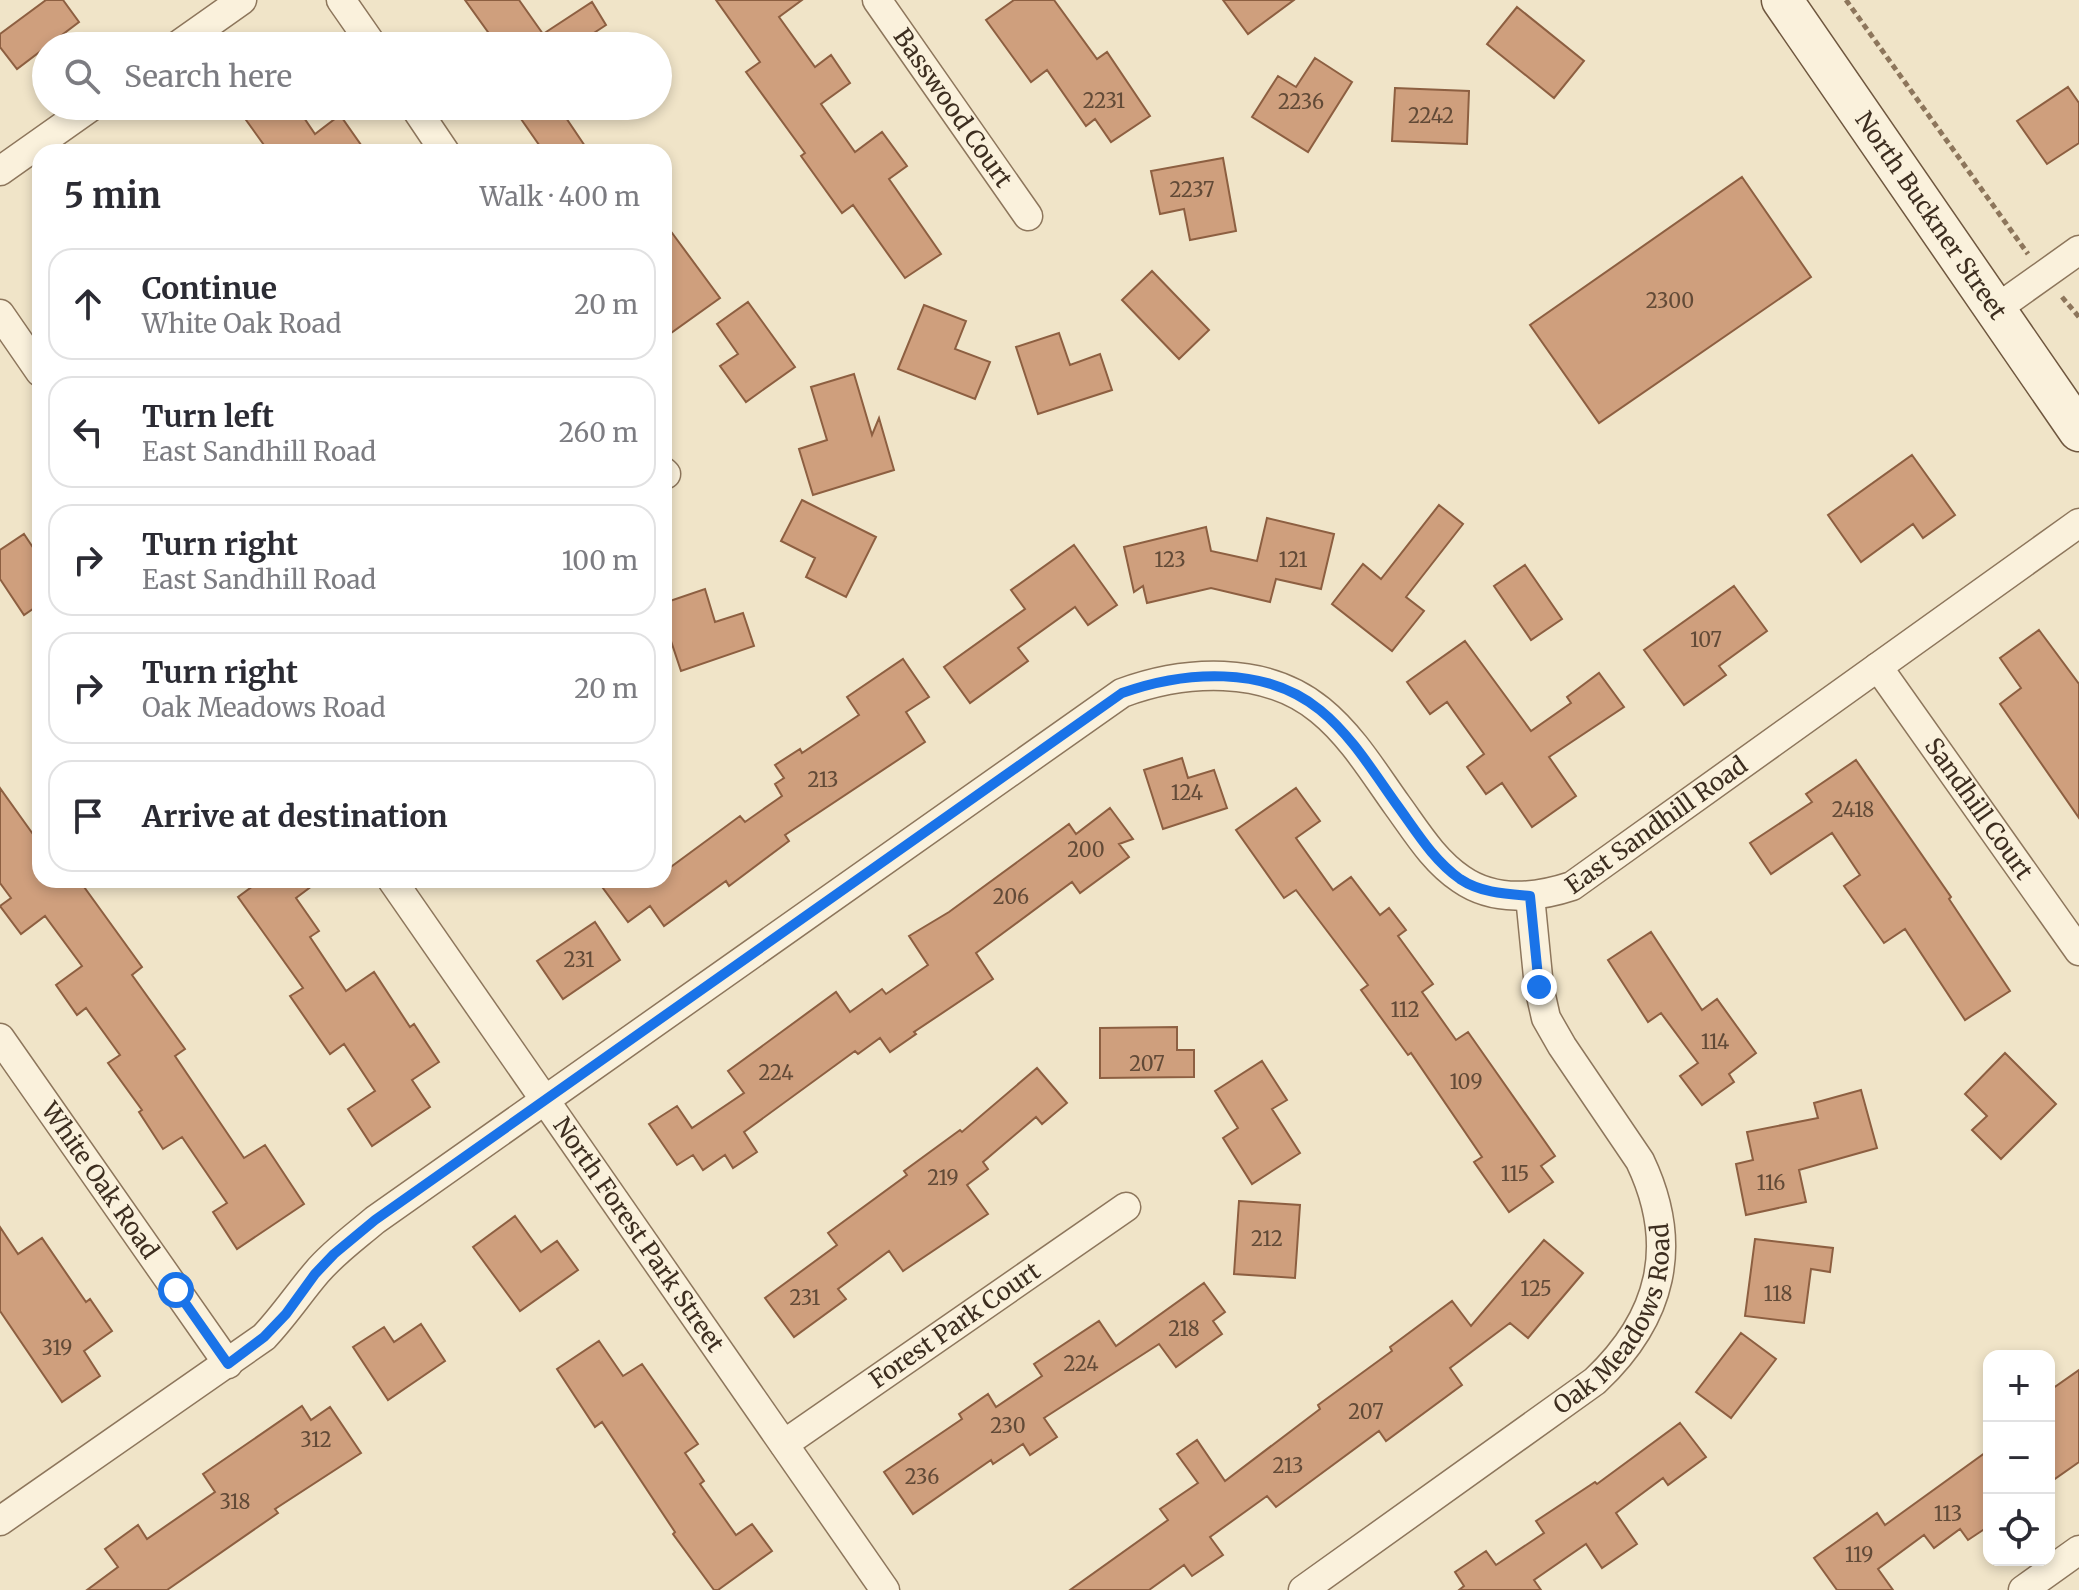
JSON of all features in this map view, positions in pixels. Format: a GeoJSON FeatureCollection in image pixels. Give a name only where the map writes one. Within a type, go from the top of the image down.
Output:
{"type":"FeatureCollection","features":[{"type":"Feature","properties":{"kind":"main road","name":"North Buckner Street"},"geometry":{"type":"LineString","coordinates":[[1782,0],[2079,431]]}},
{"type":"Feature","properties":{"kind":"street"},"geometry":{"type":"LineString","coordinates":[[197,32],[242,0]]}},
{"type":"Feature","properties":{"kind":"street"},"geometry":{"type":"LineString","coordinates":[[341,0],[363,32]]}},
{"type":"Feature","properties":{"kind":"street","name":"Basswood Court"},"geometry":{"type":"LineString","coordinates":[[877,0],[1028,216]]}},
{"type":"Feature","properties":{"kind":"street"},"geometry":{"type":"LineString","coordinates":[[38,144],[72,120]]}},
{"type":"Feature","properties":{"kind":"street"},"geometry":{"type":"LineString","coordinates":[[423,120],[440,144]]}},
{"type":"Feature","properties":{"kind":"street"},"geometry":{"type":"LineString","coordinates":[[0,171],[32,148]]}},
{"type":"Feature","properties":{"kind":"street"},"geometry":{"type":"LineString","coordinates":[[1996,309],[2079,250]]}},
{"type":"Feature","properties":{"kind":"street"},"geometry":{"type":"LineString","coordinates":[[0,314],[32,360]]}},
{"type":"Feature","properties":{"kind":"street","name":"East Sandhill Road"},"geometry":{"type":"LineString","coordinates":[[0,1521],[264,1337],[286,1314],[315,1274],[375,1220],[1122,693],[1165,679],[1222,676],[1261,682],[1297,695],[1319,709],[1355,747],[1438,860],[1463,880],[1484,889],[1530,896],[1572,886],[2079,523]]}},
{"type":"Feature","properties":{"kind":"street","name":"Sandhill Court"},"geometry":{"type":"LineString","coordinates":[[1878,667],[2079,951]]}},
{"type":"Feature","properties":{"kind":"street","name":"North Forest Park Street"},"geometry":{"type":"LineString","coordinates":[[398,888],[885,1590]]}},
{"type":"Feature","properties":{"kind":"street","name":"Oak Meadows Road"},"geometry":{"type":"LineString","coordinates":[[1303,1590],[1595,1381],[1630,1344],[1654,1294],[1661,1250],[1660,1217],[1649,1180],[1640,1161],[1546,1018],[1539,987],[1530,896]]}},
{"type":"Feature","properties":{"kind":"street","name":"White Oak Road"},"geometry":{"type":"LineString","coordinates":[[0,1038],[228,1364]]}},
{"type":"Feature","properties":{"kind":"street","name":"Forest Park Court"},"geometry":{"type":"LineString","coordinates":[[784,1444],[1126,1207]]}},
{"type":"Feature","properties":{"kind":"street"},"geometry":{"type":"LineString","coordinates":[[2023,1590],[2079,1550]]}},
{"type":"Feature","properties":{"kind":"path"},"geometry":{"type":"LineString","coordinates":[[1846,0],[2043,275],[2079,317]]}},
{"type":"Feature","properties":{"kind":"building"},"geometry":{"type":"Polygon","coordinates":[[[46,0],[63,0],[79,22],[66,32],[32,32],[32,58],[17,69],[0,47],[0,34],[46,0]]]}},
{"type":"Feature","properties":{"kind":"building"},"geometry":{"type":"Polygon","coordinates":[[[465,0],[519,0],[542,32],[488,32],[465,0]]]}},
{"type":"Feature","properties":{"kind":"building"},"geometry":{"type":"Polygon","coordinates":[[[716,0],[802,0],[779,17],[815,67],[831,55],[850,83],[821,104],[855,152],[882,132],[907,166],[889,179],[941,254],[905,278],[853,205],[842,213],[801,156],[805,153],[746,72],[760,62],[716,0]]]}},
{"type":"Feature","properties":{"kind":"building"},"geometry":{"type":"Polygon","coordinates":[[[1014,0],[1054,0],[1097,59],[1107,52],[1150,116],[1111,142],[1095,119],[1086,126],[1047,70],[1031,82],[986,20],[1014,0]]]}},
{"type":"Feature","properties":{"kind":"building"},"geometry":{"type":"Polygon","coordinates":[[[1223,0],[1294,0],[1248,34],[1223,0]]]}},
{"type":"Feature","properties":{"kind":"building"},"geometry":{"type":"Polygon","coordinates":[[[592,2],[606,25],[595,32],[546,32],[592,2]]]}},
{"type":"Feature","properties":{"kind":"building"},"geometry":{"type":"Polygon","coordinates":[[[1517,7],[1584,61],[1554,98],[1487,44],[1517,7]]]}},
{"type":"Feature","properties":{"kind":"building"},"geometry":{"type":"Polygon","coordinates":[[[1315,58],[1352,82],[1308,152],[1252,117],[1278,76],[1296,87],[1315,58]]]}},
{"type":"Feature","properties":{"kind":"building"},"geometry":{"type":"Polygon","coordinates":[[[2068,87],[2079,103],[2079,143],[2047,164],[2017,121],[2068,87]]]}},
{"type":"Feature","properties":{"kind":"building"},"geometry":{"type":"Polygon","coordinates":[[[1395,88],[1469,91],[1467,144],[1392,141],[1395,88]]]}},
{"type":"Feature","properties":{"kind":"building"},"geometry":{"type":"Polygon","coordinates":[[[246,120],[306,120],[315,134],[333,120],[344,120],[360,144],[263,144],[246,120]]]}},
{"type":"Feature","properties":{"kind":"building"},"geometry":{"type":"Polygon","coordinates":[[[522,120],[567,120],[584,144],[538,144],[522,120]]]}},
{"type":"Feature","properties":{"kind":"building"},"geometry":{"type":"Polygon","coordinates":[[[1223,158],[1236,231],[1190,240],[1184,209],[1160,214],[1151,171],[1223,158]]]}},
{"type":"Feature","properties":{"kind":"building"},"geometry":{"type":"Polygon","coordinates":[[[1742,177],[1811,277],[1599,423],[1530,325],[1742,177]]]}},
{"type":"Feature","properties":{"kind":"building"},"geometry":{"type":"Polygon","coordinates":[[[672,233],[720,298],[672,332],[672,233]]]}},
{"type":"Feature","properties":{"kind":"building"},"geometry":{"type":"Polygon","coordinates":[[[1152,271],[1209,330],[1179,359],[1122,300],[1152,271]]]}},
{"type":"Feature","properties":{"kind":"building"},"geometry":{"type":"Polygon","coordinates":[[[748,302],[795,367],[746,402],[720,366],[738,354],[717,324],[748,302]]]}},
{"type":"Feature","properties":{"kind":"building"},"geometry":{"type":"Polygon","coordinates":[[[924,305],[966,321],[955,349],[990,362],[975,399],[898,369],[924,305]]]}},
{"type":"Feature","properties":{"kind":"building"},"geometry":{"type":"Polygon","coordinates":[[[1059,333],[1070,365],[1100,354],[1112,390],[1038,414],[1016,347],[1059,333]]]}},
{"type":"Feature","properties":{"kind":"building"},"geometry":{"type":"Polygon","coordinates":[[[854,374],[872,435],[879,418],[894,470],[813,495],[799,449],[827,440],[811,387],[854,374]]]}},
{"type":"Feature","properties":{"kind":"building"},"geometry":{"type":"Polygon","coordinates":[[[1912,455],[1955,515],[1923,538],[1913,524],[1861,562],[1828,515],[1912,455]]]}},
{"type":"Feature","properties":{"kind":"building"},"geometry":{"type":"Polygon","coordinates":[[[802,500],[876,537],[846,597],[806,577],[815,558],[781,541],[802,500]]]}},
{"type":"Feature","properties":{"kind":"building"},"geometry":{"type":"Polygon","coordinates":[[[1439,505],[1463,524],[1406,597],[1424,611],[1392,651],[1332,604],[1363,564],[1381,579],[1439,505]]]}},
{"type":"Feature","properties":{"kind":"building"},"geometry":{"type":"Polygon","coordinates":[[[1267,518],[1334,534],[1321,589],[1276,579],[1270,602],[1211,588],[1147,603],[1143,586],[1134,592],[1124,547],[1206,527],[1211,551],[1257,561],[1267,518]]]}},
{"type":"Feature","properties":{"kind":"building"},"geometry":{"type":"Polygon","coordinates":[[[24,534],[32,546],[32,610],[24,615],[0,579],[0,550],[24,534]]]}},
{"type":"Feature","properties":{"kind":"building"},"geometry":{"type":"Polygon","coordinates":[[[1074,545],[1117,605],[1088,625],[1075,607],[1018,648],[1028,661],[970,703],[944,667],[1025,609],[1011,590],[1074,545]]]}},
{"type":"Feature","properties":{"kind":"building"},"geometry":{"type":"Polygon","coordinates":[[[1525,565],[1562,619],[1531,640],[1494,586],[1525,565]]]}},
{"type":"Feature","properties":{"kind":"building"},"geometry":{"type":"Polygon","coordinates":[[[1734,586],[1767,631],[1719,666],[1726,675],[1684,705],[1644,650],[1734,586]]]}},
{"type":"Feature","properties":{"kind":"building"},"geometry":{"type":"Polygon","coordinates":[[[705,589],[715,622],[743,613],[754,646],[681,671],[672,644],[672,600],[705,589]]]}},
{"type":"Feature","properties":{"kind":"building"},"geometry":{"type":"Polygon","coordinates":[[[2039,630],[2079,684],[2079,818],[2000,704],[2021,688],[2000,658],[2039,630]]]}},
{"type":"Feature","properties":{"kind":"building"},"geometry":{"type":"Polygon","coordinates":[[[1465,641],[1531,731],[1571,703],[1567,697],[1599,673],[1624,707],[1549,757],[1576,796],[1532,827],[1502,783],[1486,794],[1467,767],[1484,754],[1447,702],[1430,714],[1407,682],[1465,641]]]}},
{"type":"Feature","properties":{"kind":"building"},"geometry":{"type":"Polygon","coordinates":[[[903,659],[929,697],[906,712],[925,742],[785,835],[789,841],[729,886],[726,881],[664,926],[650,906],[628,922],[603,888],[672,888],[672,866],[740,816],[745,822],[782,796],[775,784],[784,778],[775,765],[800,749],[802,753],[859,715],[847,697],[903,659]]]}},
{"type":"Feature","properties":{"kind":"building"},"geometry":{"type":"Polygon","coordinates":[[[1182,758],[1188,778],[1214,770],[1227,808],[1163,829],[1144,770],[1182,758]]]}},
{"type":"Feature","properties":{"kind":"building"},"geometry":{"type":"Polygon","coordinates":[[[1856,760],[1951,897],[1949,899],[2010,991],[1965,1020],[1905,929],[1884,943],[1844,886],[1860,875],[1832,833],[1771,874],[1750,843],[1812,802],[1806,794],[1856,760]]]}},
{"type":"Feature","properties":{"kind":"building"},"geometry":{"type":"Polygon","coordinates":[[[0,788],[32,833],[32,888],[85,888],[142,967],[132,975],[185,1049],[175,1056],[244,1158],[265,1145],[304,1204],[237,1249],[213,1212],[227,1203],[182,1137],[163,1149],[139,1112],[142,1110],[108,1063],[120,1055],[86,1008],[77,1015],[56,985],[82,966],[45,916],[21,934],[0,906],[11,898],[0,883],[0,788]]]}},
{"type":"Feature","properties":{"kind":"building"},"geometry":{"type":"Polygon","coordinates":[[[1296,788],[1320,821],[1296,838],[1333,890],[1351,877],[1380,915],[1389,908],[1406,930],[1398,936],[1433,984],[1422,992],[1456,1040],[1468,1032],[1555,1156],[1541,1166],[1553,1182],[1509,1212],[1474,1162],[1482,1157],[1411,1053],[1408,1055],[1361,990],[1368,985],[1296,890],[1284,898],[1236,830],[1296,788]]]}},
{"type":"Feature","properties":{"kind":"building"},"geometry":{"type":"Polygon","coordinates":[[[1110,808],[1133,839],[1119,844],[1129,857],[1080,893],[1072,882],[976,953],[993,979],[914,1032],[916,1034],[890,1052],[880,1038],[858,1054],[855,1051],[744,1132],[757,1152],[733,1168],[725,1155],[703,1170],[693,1155],[677,1165],[649,1124],[677,1106],[692,1128],[744,1093],[728,1071],[836,992],[850,1012],[882,989],[886,994],[928,965],[909,936],[949,912],[1069,824],[1076,834],[1110,808]]]}},
{"type":"Feature","properties":{"kind":"building"},"geometry":{"type":"Polygon","coordinates":[[[250,888],[309,888],[296,898],[319,931],[310,937],[346,991],[374,972],[410,1027],[414,1024],[439,1062],[412,1080],[430,1107],[372,1146],[348,1109],[375,1091],[344,1044],[330,1054],[290,996],[303,988],[238,897],[250,888]]]}},
{"type":"Feature","properties":{"kind":"building"},"geometry":{"type":"Polygon","coordinates":[[[595,922],[620,960],[563,999],[537,961],[595,922]]]}},
{"type":"Feature","properties":{"kind":"building"},"geometry":{"type":"Polygon","coordinates":[[[1651,932],[1702,1010],[1717,999],[1756,1053],[1729,1074],[1734,1082],[1702,1105],[1680,1076],[1698,1063],[1661,1013],[1648,1022],[1608,960],[1651,932]]]}},
{"type":"Feature","properties":{"kind":"building"},"geometry":{"type":"Polygon","coordinates":[[[1177,1027],[1177,1050],[1194,1050],[1194,1077],[1100,1078],[1100,1028],[1177,1027]]]}},
{"type":"Feature","properties":{"kind":"building"},"geometry":{"type":"Polygon","coordinates":[[[2005,1053],[2056,1104],[2001,1159],[1972,1130],[1987,1116],[1965,1094],[2005,1053]]]}},
{"type":"Feature","properties":{"kind":"building"},"geometry":{"type":"Polygon","coordinates":[[[1262,1061],[1287,1100],[1272,1109],[1300,1153],[1252,1184],[1223,1138],[1238,1128],[1215,1091],[1262,1061]]]}},
{"type":"Feature","properties":{"kind":"building"},"geometry":{"type":"Polygon","coordinates":[[[1037,1068],[1067,1103],[1042,1124],[1036,1117],[983,1162],[988,1169],[967,1185],[988,1214],[903,1271],[889,1251],[838,1289],[846,1299],[794,1337],[765,1298],[837,1245],[828,1233],[907,1175],[904,1171],[960,1130],[962,1132],[1037,1068]]]}},
{"type":"Feature","properties":{"kind":"building"},"geometry":{"type":"Polygon","coordinates":[[[1861,1090],[1877,1148],[1799,1170],[1806,1202],[1746,1215],[1736,1164],[1753,1160],[1747,1132],[1818,1118],[1814,1103],[1861,1090]]]}},
{"type":"Feature","properties":{"kind":"building"},"geometry":{"type":"Polygon","coordinates":[[[1239,1201],[1300,1205],[1295,1278],[1234,1274],[1239,1201]]]}},
{"type":"Feature","properties":{"kind":"building"},"geometry":{"type":"Polygon","coordinates":[[[515,1216],[541,1252],[557,1241],[578,1270],[520,1311],[473,1247],[515,1216]]]}},
{"type":"Feature","properties":{"kind":"building"},"geometry":{"type":"Polygon","coordinates":[[[0,1227],[18,1254],[42,1238],[86,1302],[90,1299],[112,1331],[84,1351],[100,1376],[62,1402],[0,1311],[0,1227]]]}},
{"type":"Feature","properties":{"kind":"building"},"geometry":{"type":"Polygon","coordinates":[[[1755,1239],[1833,1248],[1830,1272],[1811,1269],[1804,1323],[1745,1316],[1755,1239]]]}},
{"type":"Feature","properties":{"kind":"building"},"geometry":{"type":"Polygon","coordinates":[[[1544,1240],[1583,1273],[1528,1338],[1510,1323],[1450,1368],[1462,1385],[1386,1441],[1379,1431],[1276,1507],[1267,1496],[1210,1537],[1223,1555],[1192,1576],[1184,1565],[1149,1590],[1070,1590],[1168,1520],[1160,1509],[1198,1483],[1177,1454],[1197,1440],[1225,1481],[1320,1409],[1318,1405],[1392,1351],[1390,1347],[1452,1301],[1471,1326],[1544,1240]]]}},
{"type":"Feature","properties":{"kind":"building"},"geometry":{"type":"Polygon","coordinates":[[[1204,1283],[1225,1312],[1213,1321],[1222,1334],[1176,1367],[1159,1344],[1044,1418],[1057,1437],[1030,1455],[1023,1444],[993,1464],[991,1460],[913,1514],[884,1472],[962,1419],[959,1414],[988,1394],[996,1407],[1042,1376],[1034,1364],[1099,1321],[1116,1346],[1204,1283]]]}},
{"type":"Feature","properties":{"kind":"building"},"geometry":{"type":"Polygon","coordinates":[[[421,1324],[445,1361],[388,1400],[353,1347],[384,1327],[394,1342],[421,1324]]]}},
{"type":"Feature","properties":{"kind":"building"},"geometry":{"type":"Polygon","coordinates":[[[1741,1333],[1776,1359],[1731,1418],[1696,1392],[1741,1333]]]}},
{"type":"Feature","properties":{"kind":"building"},"geometry":{"type":"Polygon","coordinates":[[[599,1341],[623,1376],[642,1364],[698,1444],[685,1453],[704,1481],[700,1484],[736,1535],[752,1524],[772,1551],[718,1590],[714,1590],[673,1534],[675,1532],[602,1422],[595,1427],[557,1369],[599,1341]]]}},
{"type":"Feature","properties":{"kind":"building"},"geometry":{"type":"Polygon","coordinates":[[[2079,1370],[2079,1462],[2055,1479],[2055,1422],[2055,1387],[2079,1370]]]}},
{"type":"Feature","properties":{"kind":"building"},"geometry":{"type":"Polygon","coordinates":[[[302,1406],[311,1420],[330,1407],[361,1453],[275,1509],[278,1513],[167,1590],[87,1590],[118,1567],[105,1549],[138,1525],[147,1539],[215,1492],[203,1474],[302,1406]]]}},
{"type":"Feature","properties":{"kind":"building"},"geometry":{"type":"Polygon","coordinates":[[[1680,1423],[1706,1457],[1668,1485],[1663,1478],[1616,1513],[1637,1544],[1602,1568],[1586,1544],[1534,1580],[1541,1590],[1459,1590],[1464,1586],[1455,1572],[1486,1551],[1496,1565],[1544,1533],[1536,1521],[1595,1482],[1597,1484],[1680,1423]]]}},
{"type":"Feature","properties":{"kind":"building"},"geometry":{"type":"Polygon","coordinates":[[[1983,1454],[1983,1530],[1968,1540],[1960,1529],[1934,1548],[1924,1535],[1878,1569],[1893,1590],[1837,1590],[1814,1558],[1877,1513],[1885,1525],[1983,1454]]]}},
{"type":"Feature","properties":{"kind":"route"},"geometry":{"type":"LineString","coordinates":[[176,1290],[228,1364],[264,1337],[286,1314],[315,1274],[375,1220],[1122,693],[1165,679],[1222,676],[1261,682],[1297,695],[1319,709],[1355,747],[1438,860],[1463,880],[1495,893],[1530,896],[1539,987]]}}]}
